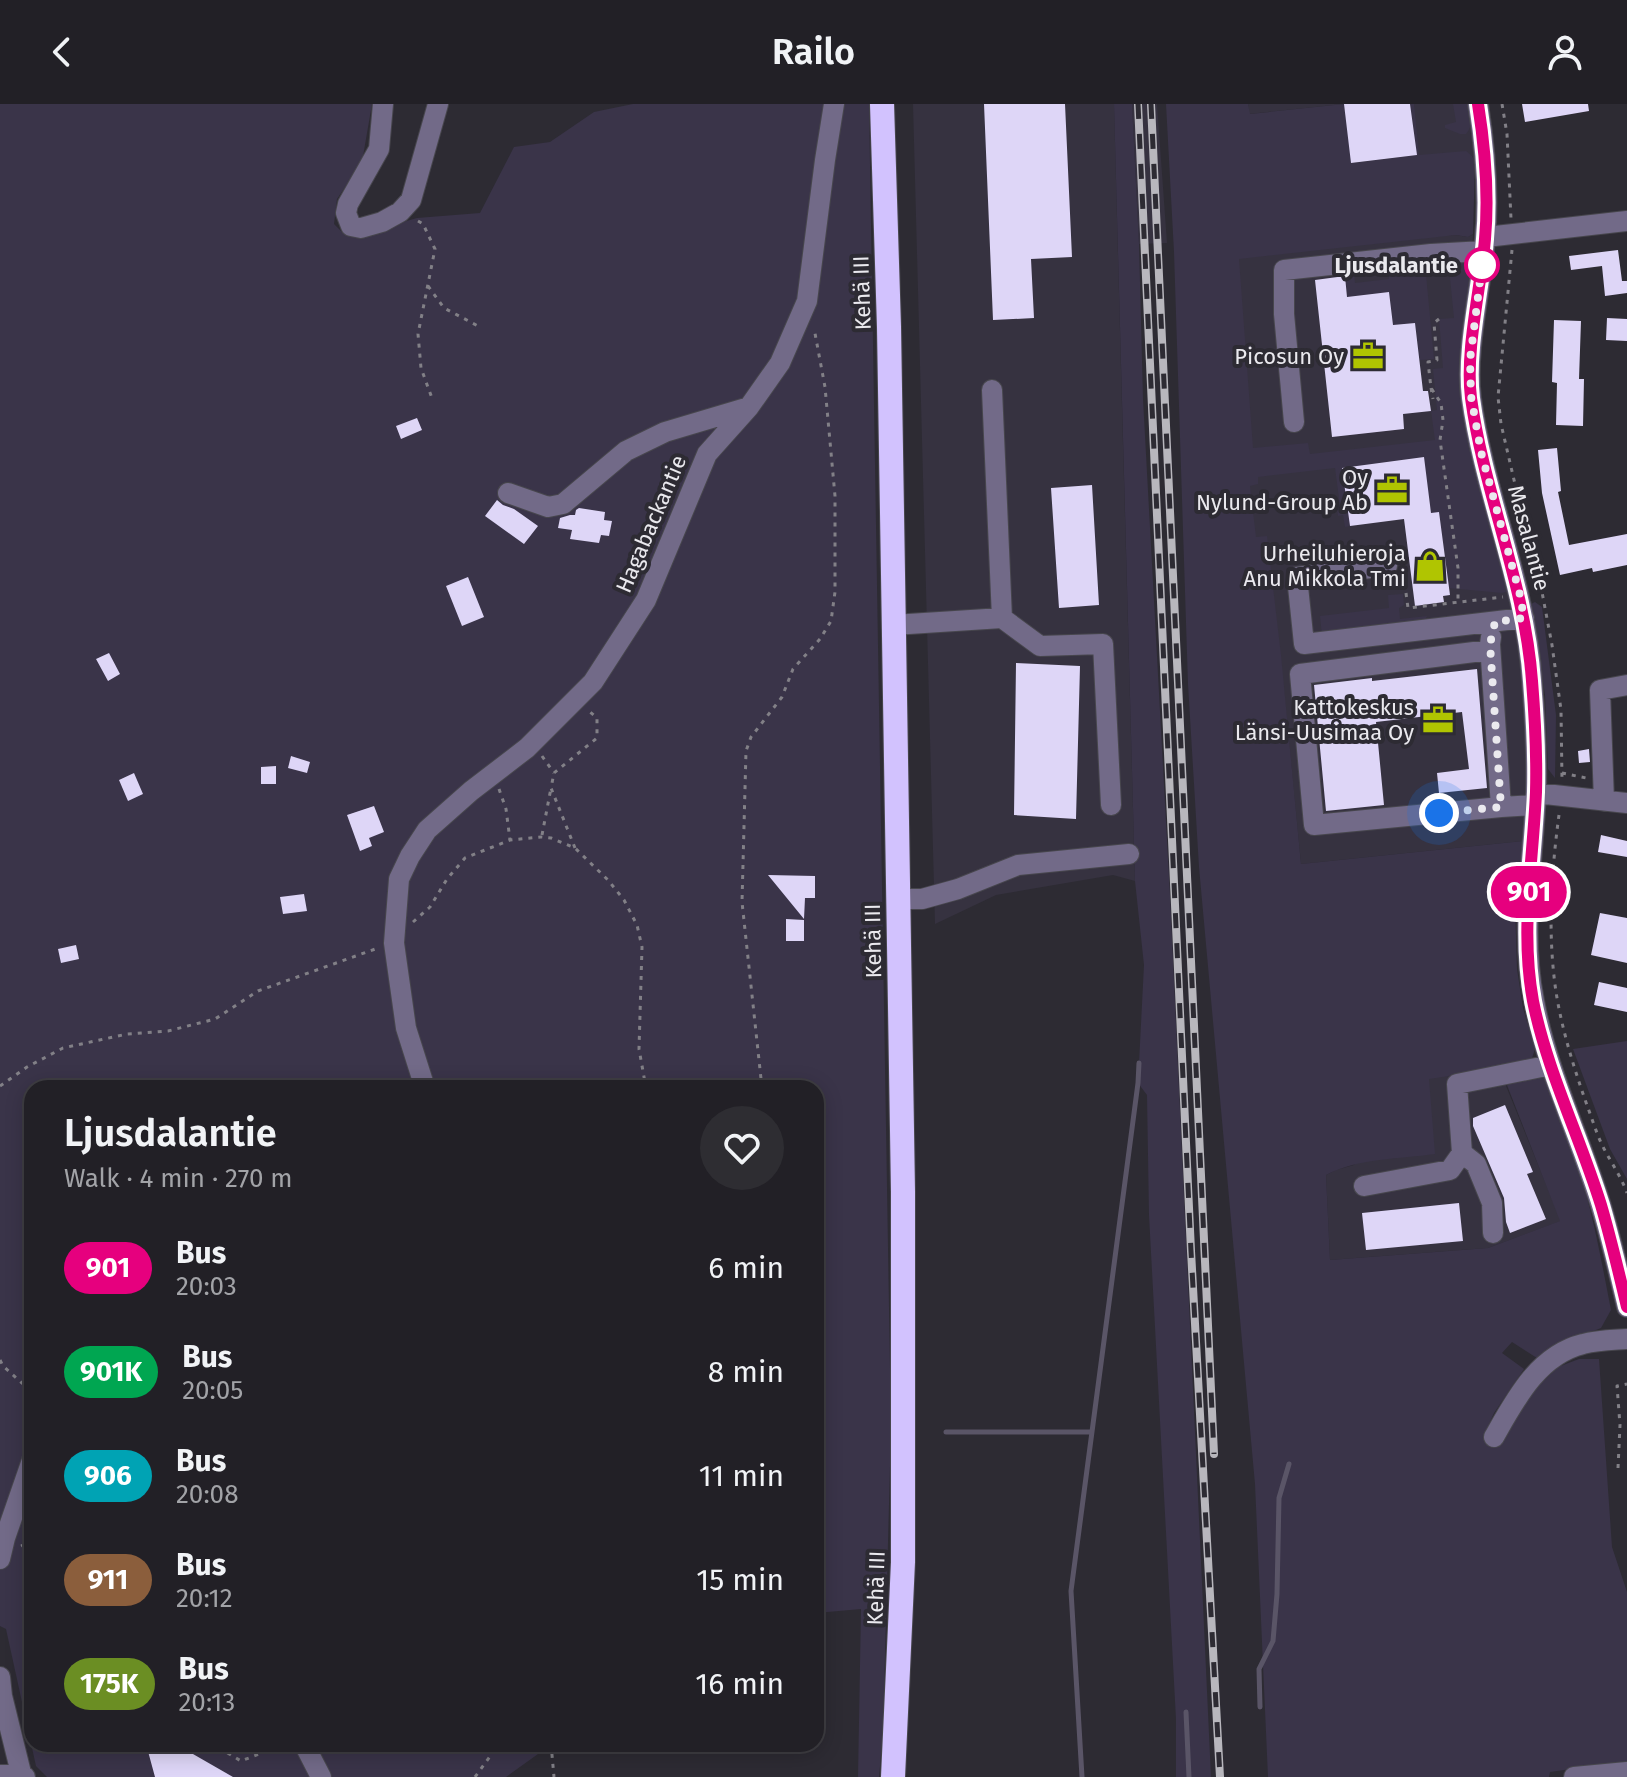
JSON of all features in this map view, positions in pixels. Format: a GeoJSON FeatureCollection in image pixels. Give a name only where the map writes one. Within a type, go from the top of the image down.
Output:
{"type":"FeatureCollection","features":[{"type":"Feature","properties":{"kind":"highway","name":"Kehä III"},"geometry":{"type":"LineString","coordinates":[[882,104],[889,327],[903,1192],[903,1531],[893,1777]]}},
{"type":"Feature","properties":{"kind":"street"},"geometry":{"type":"LineString","coordinates":[[383,104],[379,149],[348,204],[346,213],[351,226],[361,228],[382,222],[400,212],[411,200],[438,104]]}},
{"type":"Feature","properties":{"kind":"street","name":"Hagabackantie"},"geometry":{"type":"LineString","coordinates":[[422,1080],[406,1028],[394,940],[399,879],[427,830],[527,748],[593,682],[646,600],[707,454],[749,407],[780,363],[807,301],[834,104]]}},
{"type":"Feature","properties":{"kind":"street","name":"Masalantie"},"geometry":{"type":"LineString","coordinates":[[1478,104],[1485,169],[1485,244],[1470,360],[1471,396],[1481,452],[1520,595],[1532,678],[1535,799],[1527,916],[1528,969],[1551,1065],[1601,1205],[1627,1307]]}},
{"type":"Feature","properties":{"kind":"street"},"geometry":{"type":"LineString","coordinates":[[1294,422],[1284,314],[1284,270],[1431,254],[1627,221]]}},
{"type":"Feature","properties":{"kind":"street"},"geometry":{"type":"LineString","coordinates":[[992,390],[1002,618]]}},
{"type":"Feature","properties":{"kind":"street"},"geometry":{"type":"LineString","coordinates":[[508,493],[548,507],[563,504],[626,451],[665,432],[749,407]]}},
{"type":"Feature","properties":{"kind":"street"},"geometry":{"type":"LineString","coordinates":[[1387,566],[1297,577],[1304,644],[1524,618]]}},
{"type":"Feature","properties":{"kind":"street"},"geometry":{"type":"LineString","coordinates":[[893,625],[1002,618],[1040,646],[1103,644],[1111,805]]}},
{"type":"Feature","properties":{"kind":"street"},"geometry":{"type":"LineString","coordinates":[[1495,622],[1490,650],[1501,807]]}},
{"type":"Feature","properties":{"kind":"street"},"geometry":{"type":"LineString","coordinates":[[1490,650],[1300,674],[1314,825],[1501,807],[1535,799],[1627,803]]}},
{"type":"Feature","properties":{"kind":"street"},"geometry":{"type":"LineString","coordinates":[[1604,801],[1600,690],[1627,685]]}},
{"type":"Feature","properties":{"kind":"street"},"geometry":{"type":"LineString","coordinates":[[898,899],[922,899],[958,889],[1018,865],[1129,854]]}},
{"type":"Feature","properties":{"kind":"street"},"geometry":{"type":"LineString","coordinates":[[1364,1186],[1450,1170],[1462,1153],[1457,1084],[1551,1065]]}},
{"type":"Feature","properties":{"kind":"street"},"geometry":{"type":"LineString","coordinates":[[1462,1153],[1476,1164],[1492,1203],[1493,1233]]}},
{"type":"Feature","properties":{"kind":"street"},"geometry":{"type":"LineString","coordinates":[[1494,1437],[1518,1395],[1537,1372],[1560,1354],[1581,1344],[1627,1339]]}},
{"type":"Feature","properties":{"kind":"street"},"geometry":{"type":"LineString","coordinates":[[0,1559],[24,1483]]}},
{"type":"Feature","properties":{"kind":"street"},"geometry":{"type":"LineString","coordinates":[[0,1677],[23,1775],[0,1775]]}},
{"type":"Feature","properties":{"kind":"street"},"geometry":{"type":"LineString","coordinates":[[308,1752],[321,1777]]}},
{"type":"Feature","properties":{"kind":"street"},"geometry":{"type":"LineString","coordinates":[[1574,1777],[1627,1772]]}},
{"type":"Feature","properties":{"kind":"path"},"geometry":{"type":"LineString","coordinates":[[1502,104],[1507,134],[1511,226]]}},
{"type":"Feature","properties":{"kind":"path"},"geometry":{"type":"LineString","coordinates":[[400,212],[423,224],[435,249],[418,334],[421,368],[433,401]]}},
{"type":"Feature","properties":{"kind":"path"},"geometry":{"type":"LineString","coordinates":[[1512,248],[1498,397],[1501,424],[1552,645],[1561,710],[1562,780]]}},
{"type":"Feature","properties":{"kind":"path"},"geometry":{"type":"LineString","coordinates":[[428,286],[444,308],[478,326]]}},
{"type":"Feature","properties":{"kind":"path"},"geometry":{"type":"LineString","coordinates":[[761,1080],[742,902],[746,751],[751,737],[782,697],[793,669],[820,639],[831,621],[835,592],[835,496],[825,387],[807,301]]}},
{"type":"Feature","properties":{"kind":"path"},"geometry":{"type":"LineString","coordinates":[[1433,399],[1428,362],[1437,360],[1434,323],[1439,319]]}},
{"type":"Feature","properties":{"kind":"path"},"geometry":{"type":"LineString","coordinates":[[1431,388],[1441,403],[1443,420],[1440,440],[1458,568],[1458,603]]}},
{"type":"Feature","properties":{"kind":"path"},"geometry":{"type":"LineString","coordinates":[[1406,593],[1408,608],[1542,592]]}},
{"type":"Feature","properties":{"kind":"path"},"geometry":{"type":"LineString","coordinates":[[541,837],[554,773],[597,738],[597,718],[577,699]]}},
{"type":"Feature","properties":{"kind":"path"},"geometry":{"type":"LineString","coordinates":[[493,774],[506,809],[510,840]]}},
{"type":"Feature","properties":{"kind":"path"},"geometry":{"type":"LineString","coordinates":[[551,788],[575,848]]}},
{"type":"Feature","properties":{"kind":"path"},"geometry":{"type":"LineString","coordinates":[[1559,809],[1552,892],[1553,968],[1557,999],[1563,1030],[1598,1136],[1627,1193]]}},
{"type":"Feature","properties":{"kind":"path"},"geometry":{"type":"LineString","coordinates":[[0,1086],[63,1048],[127,1034],[168,1031],[215,1019],[258,991],[394,940],[430,907],[447,879],[465,858],[510,840],[541,837],[575,848],[608,880],[624,900],[637,925],[642,947],[639,1049],[645,1080]]}},
{"type":"Feature","properties":{"kind":"path"},"geometry":{"type":"LineString","coordinates":[[0,1360],[24,1385]]}},
{"type":"Feature","properties":{"kind":"path"},"geometry":{"type":"LineString","coordinates":[[1618,1468],[1620,1425],[1617,1386],[1627,1384]]}},
{"type":"Feature","properties":{"kind":"path"},"geometry":{"type":"LineString","coordinates":[[226,1752],[241,1761],[264,1752]]}},
{"type":"Feature","properties":{"kind":"path"},"geometry":{"type":"LineString","coordinates":[[475,1777],[493,1752]]}},
{"type":"Feature","properties":{"kind":"path"},"geometry":{"type":"LineString","coordinates":[[552,1752],[554,1777]]}},
{"type":"Feature","properties":{"kind":"shaded area"},"geometry":{"type":"Polygon","coordinates":[[[0,104],[372,104],[362,162],[337,199],[334,224],[343,233],[358,235],[417,218],[480,213],[514,147],[550,142],[594,112],[633,104],[869,104],[891,1428],[883,1733],[879,1777],[858,1777],[861,1609],[824,1612],[824,1080],[24,1080],[24,1711],[6,1629],[0,1626],[0,104]]]}},
{"type":"Feature","properties":{"kind":"shaded area"},"geometry":{"type":"Polygon","coordinates":[[[913,104],[1114,104],[1135,881],[1113,875],[996,895],[935,924],[913,104]]]}},
{"type":"Feature","properties":{"kind":"shaded area"},"geometry":{"type":"Polygon","coordinates":[[[1114,104],[1132,104],[1143,399],[1170,895],[1211,1777],[1176,1777],[1176,1719],[1149,1215],[1147,1095],[1138,1083],[1144,965],[1135,881],[1114,104]]]}},
{"type":"Feature","properties":{"kind":"shaded area"},"geometry":{"type":"Polygon","coordinates":[[[1132,104],[1157,104],[1167,243],[1139,244],[1132,104]]]}},
{"type":"Feature","properties":{"kind":"shaded area"},"geometry":{"type":"Polygon","coordinates":[[[1166,104],[1248,104],[1250,114],[1344,104],[1352,163],[1416,155],[1410,104],[1414,104],[1419,155],[1466,151],[1475,162],[1473,234],[1468,237],[1456,235],[1239,259],[1253,448],[1308,443],[1310,454],[1435,440],[1431,411],[1437,410],[1433,369],[1443,368],[1439,319],[1454,318],[1449,268],[1467,263],[1471,270],[1460,367],[1461,406],[1509,591],[1449,588],[1439,513],[1431,513],[1423,457],[1343,468],[1350,526],[1345,527],[1343,515],[1338,516],[1337,507],[1340,506],[1335,468],[1258,477],[1258,484],[1250,486],[1256,537],[1267,536],[1301,864],[1523,841],[1515,902],[1517,969],[1523,1008],[1535,1049],[1532,1058],[1521,1065],[1429,1079],[1435,1154],[1365,1162],[1326,1175],[1330,1260],[1488,1248],[1560,1221],[1505,1080],[1543,1076],[1547,1080],[1586,1195],[1611,1310],[1601,1328],[1557,1345],[1537,1358],[1512,1342],[1502,1353],[1524,1369],[1494,1413],[1483,1438],[1492,1446],[1505,1439],[1530,1394],[1558,1367],[1579,1359],[1599,1359],[1612,1547],[1627,1592],[1627,1761],[1550,1772],[1549,1777],[1268,1777],[1255,1484],[1199,867],[1188,684],[1166,104]]]}},
{"type":"Feature","properties":{"kind":"shaded area"},"geometry":{"type":"Polygon","coordinates":[[[1248,104],[1344,104],[1249,114],[1248,104]]]}},
{"type":"Feature","properties":{"kind":"shaded area"},"geometry":{"type":"Polygon","coordinates":[[[1344,104],[1469,104],[1475,162],[1472,156],[1416,155],[1351,163],[1344,104]]]}},
{"type":"Feature","properties":{"kind":"shaded area"},"geometry":{"type":"Polygon","coordinates":[[[1453,104],[1469,104],[1471,123],[1466,134],[1445,128],[1445,125],[1456,122],[1453,104]]]}},
{"type":"Feature","properties":{"kind":"shaded area"},"geometry":{"type":"Polygon","coordinates":[[[1473,234],[1460,367],[1461,406],[1509,591],[1524,664],[1529,749],[1523,841],[1301,864],[1281,662],[1190,251],[1456,235],[1468,237],[1473,234]]]}},
{"type":"Feature","properties":{"kind":"shaded area"},"geometry":{"type":"Polygon","coordinates":[[[1425,264],[1434,359],[1420,360],[1415,323],[1393,325],[1389,292],[1347,297],[1345,271],[1354,271],[1355,283],[1389,279],[1388,268],[1425,264]]]}},
{"type":"Feature","properties":{"kind":"shaded area"},"geometry":{"type":"Polygon","coordinates":[[[1403,594],[1400,619],[1427,616],[1424,622],[1322,636],[1320,616],[1389,608],[1388,595],[1403,594]]]}},
{"type":"Feature","properties":{"kind":"shaded area"},"geometry":{"type":"Polygon","coordinates":[[[1535,602],[1542,607],[1556,715],[1555,778],[1548,769],[1545,695],[1531,604],[1535,602]]]}},
{"type":"Feature","properties":{"kind":"shaded area"},"geometry":{"type":"Polygon","coordinates":[[[1627,1041],[1627,1179],[1610,1149],[1573,1049],[1627,1041]]]}},
{"type":"Feature","properties":{"kind":"shaded area"},"geometry":{"type":"Polygon","coordinates":[[[1503,1067],[1506,1086],[1561,1221],[1488,1248],[1330,1260],[1326,1175],[1354,1165],[1429,1078],[1503,1067]]]}},
{"type":"Feature","properties":{"kind":"shaded area"},"geometry":{"type":"Polygon","coordinates":[[[33,1752],[541,1752],[506,1777],[47,1777],[36,1766],[33,1752]]]}},
{"type":"Feature","properties":{"kind":"building"},"geometry":{"type":"Polygon","coordinates":[[[984,104],[1065,104],[1072,257],[1031,259],[1034,318],[993,320],[984,104]]]}},
{"type":"Feature","properties":{"kind":"building"},"geometry":{"type":"Polygon","coordinates":[[[1344,104],[1410,104],[1417,155],[1351,163],[1344,104]]]}},
{"type":"Feature","properties":{"kind":"building"},"geometry":{"type":"Polygon","coordinates":[[[1522,104],[1588,104],[1589,111],[1525,122],[1522,104]]]}},
{"type":"Feature","properties":{"kind":"building"},"geometry":{"type":"Polygon","coordinates":[[[1618,250],[1622,281],[1627,281],[1627,293],[1605,296],[1602,266],[1571,270],[1569,256],[1618,250]]]}},
{"type":"Feature","properties":{"kind":"building"},"geometry":{"type":"Polygon","coordinates":[[[1345,276],[1347,297],[1389,292],[1393,325],[1415,323],[1423,391],[1428,391],[1431,411],[1403,414],[1404,429],[1332,437],[1315,280],[1345,276]]]}},
{"type":"Feature","properties":{"kind":"building"},"geometry":{"type":"Polygon","coordinates":[[[1607,318],[1627,319],[1627,341],[1606,340],[1607,318]]]}},
{"type":"Feature","properties":{"kind":"building"},"geometry":{"type":"Polygon","coordinates":[[[1554,320],[1581,321],[1579,379],[1584,379],[1583,426],[1556,425],[1557,383],[1552,382],[1554,320]]]}},
{"type":"Feature","properties":{"kind":"building"},"geometry":{"type":"Polygon","coordinates":[[[417,418],[422,430],[401,439],[396,426],[417,418]]]}},
{"type":"Feature","properties":{"kind":"building"},"geometry":{"type":"Polygon","coordinates":[[[1557,448],[1561,491],[1558,492],[1569,545],[1627,534],[1627,565],[1560,575],[1542,493],[1538,450],[1557,448]]]}},
{"type":"Feature","properties":{"kind":"building"},"geometry":{"type":"Polygon","coordinates":[[[1424,457],[1431,513],[1439,512],[1450,595],[1443,596],[1444,602],[1415,606],[1404,519],[1350,526],[1342,468],[1424,457]]]}},
{"type":"Feature","properties":{"kind":"building"},"geometry":{"type":"Polygon","coordinates":[[[1092,485],[1099,605],[1059,608],[1051,488],[1092,485]]]}},
{"type":"Feature","properties":{"kind":"building"},"geometry":{"type":"Polygon","coordinates":[[[497,500],[538,526],[524,544],[485,516],[497,500]]]}},
{"type":"Feature","properties":{"kind":"building"},"geometry":{"type":"Polygon","coordinates":[[[579,508],[605,512],[604,520],[612,521],[609,536],[601,535],[599,543],[570,539],[572,530],[558,528],[560,518],[575,515],[579,508]]]}},
{"type":"Feature","properties":{"kind":"building"},"geometry":{"type":"Polygon","coordinates":[[[468,577],[484,617],[462,626],[446,586],[468,577]]]}},
{"type":"Feature","properties":{"kind":"building"},"geometry":{"type":"Polygon","coordinates":[[[109,653],[120,674],[108,681],[96,659],[109,653]]]}},
{"type":"Feature","properties":{"kind":"building"},"geometry":{"type":"Polygon","coordinates":[[[1016,663],[1080,666],[1076,819],[1014,815],[1016,663]]]}},
{"type":"Feature","properties":{"kind":"building"},"geometry":{"type":"Polygon","coordinates":[[[1477,669],[1487,788],[1439,793],[1437,773],[1469,769],[1462,712],[1376,722],[1384,805],[1326,811],[1314,685],[1477,669]]]}},
{"type":"Feature","properties":{"kind":"building"},"geometry":{"type":"Polygon","coordinates":[[[1589,749],[1590,762],[1579,763],[1578,751],[1589,749]]]}},
{"type":"Feature","properties":{"kind":"building"},"geometry":{"type":"Polygon","coordinates":[[[291,756],[310,762],[307,773],[288,768],[291,756]]]}},
{"type":"Feature","properties":{"kind":"building"},"geometry":{"type":"Polygon","coordinates":[[[276,766],[276,784],[261,784],[261,767],[276,766]]]}},
{"type":"Feature","properties":{"kind":"building"},"geometry":{"type":"Polygon","coordinates":[[[134,773],[143,794],[128,801],[119,780],[134,773]]]}},
{"type":"Feature","properties":{"kind":"building"},"geometry":{"type":"Polygon","coordinates":[[[374,806],[384,832],[369,838],[372,846],[360,851],[347,815],[374,806]]]}},
{"type":"Feature","properties":{"kind":"building"},"geometry":{"type":"Polygon","coordinates":[[[1601,835],[1627,841],[1627,857],[1598,852],[1601,835]]]}},
{"type":"Feature","properties":{"kind":"building"},"geometry":{"type":"Polygon","coordinates":[[[768,875],[815,876],[815,898],[805,898],[804,919],[768,875]]]}},
{"type":"Feature","properties":{"kind":"building"},"geometry":{"type":"Polygon","coordinates":[[[304,894],[307,911],[283,914],[280,897],[304,894]]]}},
{"type":"Feature","properties":{"kind":"building"},"geometry":{"type":"Polygon","coordinates":[[[1600,913],[1627,918],[1627,963],[1591,955],[1600,913]]]}},
{"type":"Feature","properties":{"kind":"building"},"geometry":{"type":"Polygon","coordinates":[[[786,919],[804,920],[804,941],[786,941],[786,919]]]}},
{"type":"Feature","properties":{"kind":"building"},"geometry":{"type":"Polygon","coordinates":[[[76,945],[79,959],[61,963],[58,949],[76,945]]]}},
{"type":"Feature","properties":{"kind":"building"},"geometry":{"type":"Polygon","coordinates":[[[1599,982],[1627,988],[1627,1012],[1594,1005],[1599,982]]]}},
{"type":"Feature","properties":{"kind":"building"},"geometry":{"type":"Polygon","coordinates":[[[1505,1105],[1533,1172],[1527,1174],[1546,1219],[1510,1233],[1504,1198],[1473,1126],[1473,1118],[1505,1105]]]}},
{"type":"Feature","properties":{"kind":"building"},"geometry":{"type":"Polygon","coordinates":[[[1459,1203],[1463,1241],[1366,1250],[1362,1213],[1459,1203]]]}},
{"type":"Feature","properties":{"kind":"building"},"geometry":{"type":"Polygon","coordinates":[[[148,1752],[189,1752],[233,1777],[155,1777],[148,1752]]]}},
{"type":"Feature","properties":{"kind":"waterway"},"geometry":{"type":"LineString","coordinates":[[1082,1777],[1071,1591],[1139,1063]]}},
{"type":"Feature","properties":{"kind":"waterway"},"geometry":{"type":"LineString","coordinates":[[946,1432],[1092,1432]]}},
{"type":"Feature","properties":{"kind":"waterway"},"geometry":{"type":"LineString","coordinates":[[1260,1707],[1259,1669],[1273,1641],[1279,1498],[1289,1464]]}},
{"type":"Feature","properties":{"kind":"waterway"},"geometry":{"type":"LineString","coordinates":[[1186,1712],[1189,1777]]}},
{"type":"Feature","properties":{"kind":"railway"},"geometry":{"type":"LineString","coordinates":[[1138,104],[1191,1251],[1220,1777]]}},
{"type":"Feature","properties":{"kind":"railway"},"geometry":{"type":"LineString","coordinates":[[1151,104],[1214,1454]]}},
{"type":"Feature","properties":{"kind":"bus line","name":"901"},"geometry":{"type":"LineString","coordinates":[[1478,104],[1485,169],[1486,237],[1470,360],[1471,396],[1481,452],[1520,595],[1532,678],[1536,793],[1527,916],[1528,969],[1543,1038],[1601,1205],[1627,1307]]}},
{"type":"Feature","properties":{"kind":"place","name":"Ljusdalantie"},"geometry":{"type":"Point","coordinates":[1482,265]}},
{"type":"Feature","properties":{"kind":"place","name":"Picosun Oy"},"geometry":{"type":"Point","coordinates":[1368,356]}},
{"type":"Feature","properties":{"kind":"place","name":"Oy Nylund-Group Ab"},"geometry":{"type":"Point","coordinates":[1392,490]}},
{"type":"Feature","properties":{"kind":"place","name":"Urheiluhieroja Anu Mikkola Tmi"},"geometry":{"type":"Point","coordinates":[1430,566]}},
{"type":"Feature","properties":{"kind":"place","name":"Kattokeskus Länsi-Uusimaa Oy"},"geometry":{"type":"Point","coordinates":[1438,720]}},
{"type":"Feature","properties":{"kind":"route"},"geometry":{"type":"LineString","coordinates":[[1439,813],[1501,807],[1490,644],[1495,622],[1524,618],[1481,452],[1471,396],[1470,360],[1482,265]]}}]}
